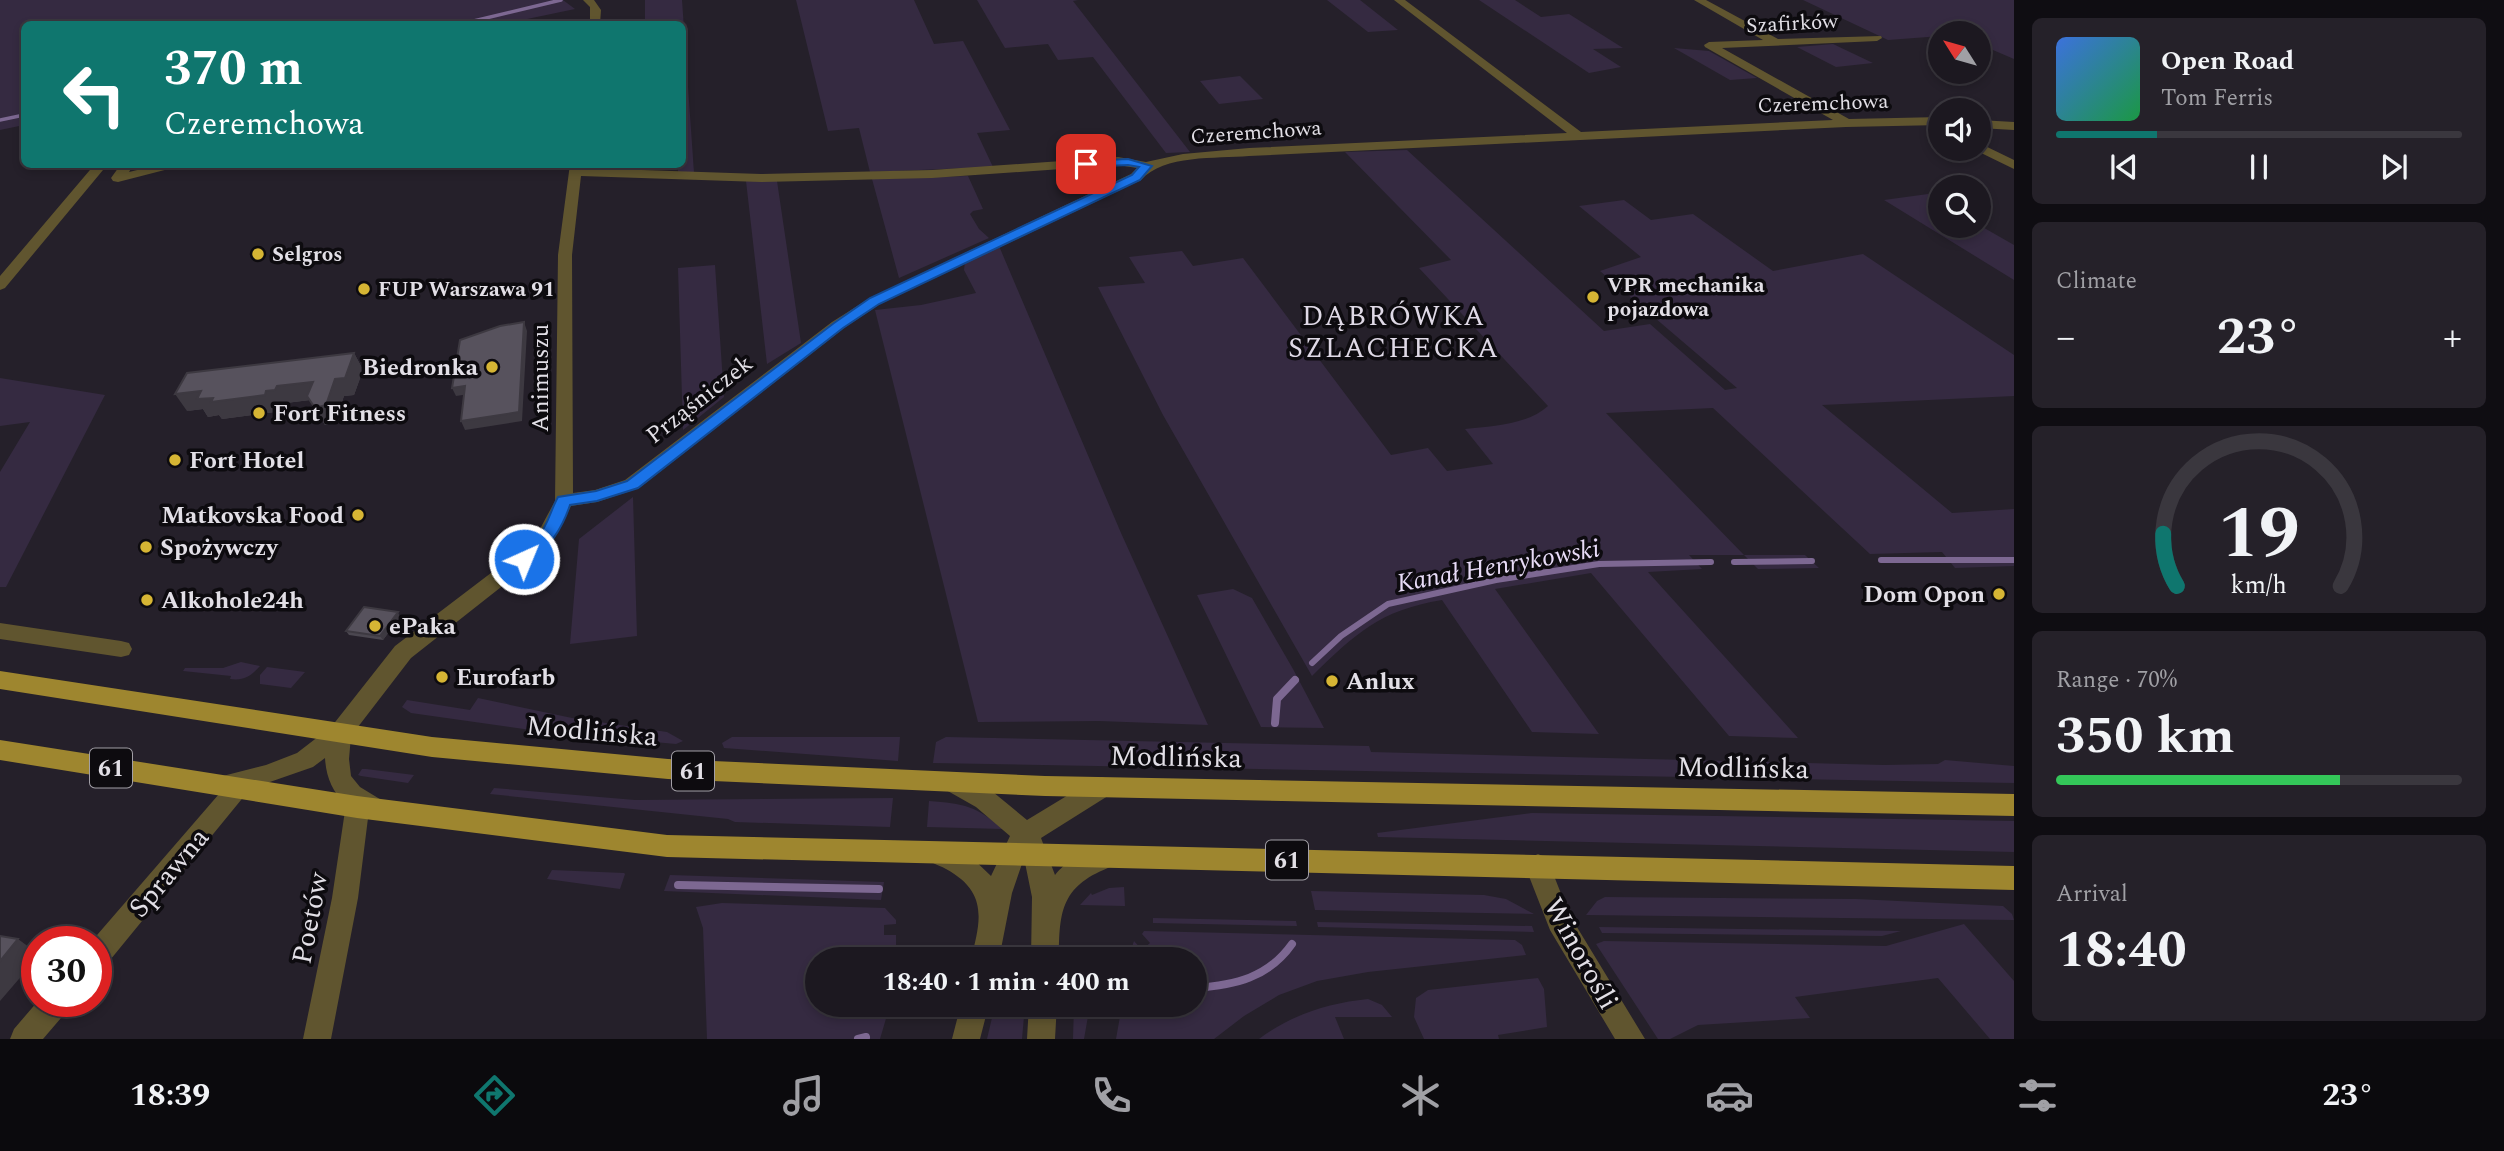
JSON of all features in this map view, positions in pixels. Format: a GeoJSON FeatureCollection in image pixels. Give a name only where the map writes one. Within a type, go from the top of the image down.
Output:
{"type":"FeatureCollection","features":[{"type":"Feature","properties":{"kind":"main road","name":"Modlińska"},"geometry":{"type":"LineString","coordinates":[[0,680],[432,747],[668,769],[954,783],[1102,787],[2014,805]]}},
{"type":"Feature","properties":{"kind":"main road","name":"61"},"geometry":{"type":"LineString","coordinates":[[0,750],[366,808],[667,846],[935,853],[1025,847],[1112,857],[2014,878]]}},
{"type":"Feature","properties":{"kind":"street"},"geometry":{"type":"LineString","coordinates":[[588,0],[594,4],[595,21]]}},
{"type":"Feature","properties":{"kind":"street"},"geometry":{"type":"LineString","coordinates":[[1399,0],[1580,137]]}},
{"type":"Feature","properties":{"kind":"street"},"geometry":{"type":"LineString","coordinates":[[1699,0],[1780,44]]}},
{"type":"Feature","properties":{"kind":"street","name":"Szafirków"},"geometry":{"type":"LineString","coordinates":[[1846,123],[1709,46],[1877,38]]}},
{"type":"Feature","properties":{"kind":"street","name":"Czeremchowa"},"geometry":{"type":"LineString","coordinates":[[576,168],[761,178],[944,173],[1118,161],[1146,166],[1194,156],[1249,152],[1928,121]]}},
{"type":"Feature","properties":{"kind":"street"},"geometry":{"type":"LineString","coordinates":[[1991,125],[2014,126]]}},
{"type":"Feature","properties":{"kind":"street"},"geometry":{"type":"LineString","coordinates":[[1991,153],[2014,165]]}},
{"type":"Feature","properties":{"kind":"street","name":"Prząśniczek"},"geometry":{"type":"LineString","coordinates":[[564,501],[597,496],[632,484],[838,325],[875,301],[1136,177],[1146,166]]}},
{"type":"Feature","properties":{"kind":"street"},"geometry":{"type":"LineString","coordinates":[[0,285],[99,168]]}},
{"type":"Feature","properties":{"kind":"street"},"geometry":{"type":"LineString","coordinates":[[125,168],[118,178],[164,168]]}},
{"type":"Feature","properties":{"kind":"street","name":"Animuszu"},"geometry":{"type":"LineString","coordinates":[[564,501],[565,255],[576,168]]}},
{"type":"Feature","properties":{"kind":"street"},"geometry":{"type":"LineString","coordinates":[[230,787],[305,760],[340,733],[403,652],[542,543],[556,523],[564,501]]}},
{"type":"Feature","properties":{"kind":"street"},"geometry":{"type":"LineString","coordinates":[[0,631],[121,649]]}},
{"type":"Feature","properties":{"kind":"street"},"geometry":{"type":"LineString","coordinates":[[340,733],[334,765],[348,791],[366,808]]}},
{"type":"Feature","properties":{"kind":"street"},"geometry":{"type":"LineString","coordinates":[[954,783],[1000,808],[1025,847],[1046,910],[1045,947]]}},
{"type":"Feature","properties":{"kind":"street","name":"Sprawna"},"geometry":{"type":"LineString","coordinates":[[112,936],[230,787]]}},
{"type":"Feature","properties":{"kind":"street"},"geometry":{"type":"LineString","coordinates":[[988,947],[1025,847],[1102,787]]}},
{"type":"Feature","properties":{"kind":"street","name":"Poetów"},"geometry":{"type":"LineString","coordinates":[[317,1039],[366,808]]}},
{"type":"Feature","properties":{"kind":"street"},"geometry":{"type":"LineString","coordinates":[[935,853],[953,859],[979,880],[990,899],[993,928]]}},
{"type":"Feature","properties":{"kind":"street"},"geometry":{"type":"LineString","coordinates":[[1045,930],[1054,897],[1072,874],[1085,864],[1112,857]]}},
{"type":"Feature","properties":{"kind":"street","name":"Winorośli"},"geometry":{"type":"LineString","coordinates":[[1538,866],[1559,921],[1631,1039]]}},
{"type":"Feature","properties":{"kind":"street"},"geometry":{"type":"LineString","coordinates":[[24,1039],[43,1017]]}},
{"type":"Feature","properties":{"kind":"street"},"geometry":{"type":"LineString","coordinates":[[966,1039],[972,1017]]}},
{"type":"Feature","properties":{"kind":"street"},"geometry":{"type":"LineString","coordinates":[[1041,1039],[1042,1017]]}},
{"type":"Feature","properties":{"kind":"shaded area"},"geometry":{"type":"Polygon","coordinates":[[[0,0],[563,0],[575,9],[517,21],[21,21],[21,126],[0,130],[0,0]]]}},
{"type":"Feature","properties":{"kind":"shaded area"},"geometry":{"type":"Polygon","coordinates":[[[645,0],[682,0],[683,21],[645,21],[645,0]]]}},
{"type":"Feature","properties":{"kind":"shaded area"},"geometry":{"type":"Polygon","coordinates":[[[796,0],[914,0],[934,44],[963,41],[1010,130],[977,133],[993,167],[870,172],[859,128],[828,131],[796,0]]]}},
{"type":"Feature","properties":{"kind":"shaded area"},"geometry":{"type":"Polygon","coordinates":[[[977,0],[1078,0],[1073,1],[1190,152],[1166,153],[1093,57],[1058,60],[1048,44],[1005,48],[977,0]]]}},
{"type":"Feature","properties":{"kind":"shaded area"},"geometry":{"type":"Polygon","coordinates":[[[1327,0],[1360,0],[1398,30],[1368,32],[1327,0]]]}},
{"type":"Feature","properties":{"kind":"shaded area"},"geometry":{"type":"Polygon","coordinates":[[[1479,0],[1515,0],[1541,17],[1569,14],[1623,48],[1593,49],[1621,67],[1589,73],[1479,0]]]}},
{"type":"Feature","properties":{"kind":"shaded area"},"geometry":{"type":"Polygon","coordinates":[[[1803,0],[2014,0],[2014,59],[1992,50],[1992,21],[1928,21],[1928,37],[1888,40],[1803,0]]]}},
{"type":"Feature","properties":{"kind":"shaded area"},"geometry":{"type":"Polygon","coordinates":[[[1833,44],[1873,63],[1836,67],[1797,47],[1833,44]]]}},
{"type":"Feature","properties":{"kind":"shaded area"},"geometry":{"type":"Polygon","coordinates":[[[1674,48],[1709,51],[1757,78],[1730,80],[1674,48]]]}},
{"type":"Feature","properties":{"kind":"shaded area"},"geometry":{"type":"Polygon","coordinates":[[[686,58],[694,173],[678,173],[678,168],[686,168],[686,58]]]}},
{"type":"Feature","properties":{"kind":"shaded area"},"geometry":{"type":"Polygon","coordinates":[[[1240,76],[1263,99],[1219,104],[1200,81],[1240,76]]]}},
{"type":"Feature","properties":{"kind":"shaded area"},"geometry":{"type":"Polygon","coordinates":[[[1407,150],[1604,331],[1650,324],[1725,390],[1737,388],[1600,271],[1641,257],[1579,206],[1624,200],[1651,220],[1693,214],[1773,271],[1863,254],[2014,355],[2014,396],[1822,405],[1952,513],[2014,509],[2014,566],[1955,568],[1942,552],[1870,554],[1713,408],[1606,413],[1744,555],[1689,555],[1702,569],[1648,572],[1798,738],[1729,736],[1591,573],[1495,589],[1599,734],[1532,732],[1442,600],[1420,604],[1385,617],[1356,636],[1312,676],[1163,415],[1098,287],[1145,283],[1129,257],[1182,251],[1193,266],[1243,258],[1391,455],[1428,448],[1447,471],[1493,464],[1465,429],[1520,421],[1548,406],[1419,268],[1451,260],[1345,152],[1407,150]]]}},
{"type":"Feature","properties":{"kind":"shaded area"},"geometry":{"type":"Polygon","coordinates":[[[968,176],[983,209],[970,214],[979,229],[989,238],[899,278],[872,179],[968,176]]]}},
{"type":"Feature","properties":{"kind":"shaded area"},"geometry":{"type":"Polygon","coordinates":[[[746,181],[777,181],[801,343],[767,364],[746,181]]]}},
{"type":"Feature","properties":{"kind":"shaded area"},"geometry":{"type":"Polygon","coordinates":[[[1928,194],[1928,227],[1884,200],[1928,194]]]}},
{"type":"Feature","properties":{"kind":"shaded area"},"geometry":{"type":"Polygon","coordinates":[[[1991,232],[2014,245],[2014,280],[1946,238],[1991,238],[1991,232]]]}},
{"type":"Feature","properties":{"kind":"shaded area"},"geometry":{"type":"Polygon","coordinates":[[[999,246],[1121,533],[1208,725],[1099,721],[978,722],[875,310],[921,305],[976,293],[964,270],[965,262],[999,246]]]}},
{"type":"Feature","properties":{"kind":"shaded area"},"geometry":{"type":"Polygon","coordinates":[[[715,265],[724,397],[683,430],[678,268],[715,265]]]}},
{"type":"Feature","properties":{"kind":"shaded area"},"geometry":{"type":"Polygon","coordinates":[[[0,378],[105,395],[6,587],[0,587],[0,472],[30,422],[0,426],[0,378]]]}},
{"type":"Feature","properties":{"kind":"shaded area"},"geometry":{"type":"Polygon","coordinates":[[[633,497],[637,636],[570,644],[579,539],[633,497]]]}},
{"type":"Feature","properties":{"kind":"shaded area"},"geometry":{"type":"Polygon","coordinates":[[[1744,555],[1805,555],[1819,568],[1758,569],[1744,555]]]}},
{"type":"Feature","properties":{"kind":"shaded area"},"geometry":{"type":"Polygon","coordinates":[[[1233,589],[1252,598],[1324,728],[1261,727],[1197,595],[1233,589]]]}},
{"type":"Feature","properties":{"kind":"shaded area"},"geometry":{"type":"Polygon","coordinates":[[[241,662],[260,666],[250,675],[239,679],[183,671],[185,668],[223,668],[241,662]]]}},
{"type":"Feature","properties":{"kind":"shaded area"},"geometry":{"type":"Polygon","coordinates":[[[267,667],[305,672],[291,688],[260,684],[260,675],[267,667]]]}},
{"type":"Feature","properties":{"kind":"shaded area"},"geometry":{"type":"Polygon","coordinates":[[[478,698],[572,718],[667,732],[683,741],[676,744],[545,732],[411,713],[402,707],[407,700],[470,710],[478,698]]]}},
{"type":"Feature","properties":{"kind":"shaded area"},"geometry":{"type":"Polygon","coordinates":[[[732,737],[900,737],[898,761],[724,748],[722,743],[732,737]]]}},
{"type":"Feature","properties":{"kind":"shaded area"},"geometry":{"type":"Polygon","coordinates":[[[946,737],[1369,746],[1371,752],[1884,765],[1938,764],[1945,760],[2014,766],[2014,783],[933,763],[936,742],[946,737]]]}},
{"type":"Feature","properties":{"kind":"shaded area"},"geometry":{"type":"Polygon","coordinates":[[[362,769],[414,775],[408,783],[358,775],[362,769]]]}},
{"type":"Feature","properties":{"kind":"shaded area"},"geometry":{"type":"Polygon","coordinates":[[[494,788],[635,800],[893,798],[890,827],[735,822],[728,819],[490,794],[494,788]]]}},
{"type":"Feature","properties":{"kind":"shaded area"},"geometry":{"type":"Polygon","coordinates":[[[929,801],[969,808],[986,816],[1003,829],[927,827],[929,801]]]}},
{"type":"Feature","properties":{"kind":"shaded area"},"geometry":{"type":"Polygon","coordinates":[[[1532,813],[2014,821],[2014,852],[1378,837],[1377,833],[1532,813]]]}},
{"type":"Feature","properties":{"kind":"shaded area"},"geometry":{"type":"Polygon","coordinates":[[[552,870],[625,874],[620,889],[547,879],[552,870]]]}},
{"type":"Feature","properties":{"kind":"shaded area"},"geometry":{"type":"Polygon","coordinates":[[[670,875],[884,882],[881,900],[664,891],[670,875]]]}},
{"type":"Feature","properties":{"kind":"shaded area"},"geometry":{"type":"Polygon","coordinates":[[[1124,887],[1125,906],[1080,905],[1091,893],[1092,895],[1109,888],[1124,887]]]}},
{"type":"Feature","properties":{"kind":"shaded area"},"geometry":{"type":"Polygon","coordinates":[[[1311,891],[1484,895],[1506,899],[1534,914],[1315,910],[1311,891]]]}},
{"type":"Feature","properties":{"kind":"shaded area"},"geometry":{"type":"Polygon","coordinates":[[[1605,897],[1856,899],[2003,906],[2012,914],[2014,920],[1586,915],[1597,901],[1605,897]]]}},
{"type":"Feature","properties":{"kind":"shaded area"},"geometry":{"type":"Polygon","coordinates":[[[722,903],[885,908],[896,920],[896,924],[884,925],[884,935],[896,935],[896,947],[805,947],[805,1017],[886,1017],[880,1039],[707,1039],[703,928],[696,907],[722,903]]]}},
{"type":"Feature","properties":{"kind":"shaded area"},"geometry":{"type":"Polygon","coordinates":[[[1153,918],[1296,921],[1297,926],[1153,923],[1153,918]]]}},
{"type":"Feature","properties":{"kind":"shaded area"},"geometry":{"type":"Polygon","coordinates":[[[1317,922],[1532,926],[1534,932],[1318,927],[1317,922]]]}},
{"type":"Feature","properties":{"kind":"shaded area"},"geometry":{"type":"Polygon","coordinates":[[[1964,924],[2014,981],[2014,1039],[1990,1039],[1938,978],[1795,997],[1810,1018],[1698,1025],[1670,1039],[1658,1039],[1596,944],[1604,941],[1886,946],[1964,924]]]}},
{"type":"Feature","properties":{"kind":"shaded area"},"geometry":{"type":"Polygon","coordinates":[[[1599,927],[1901,931],[1882,936],[1602,933],[1599,927]]]}},
{"type":"Feature","properties":{"kind":"shaded area"},"geometry":{"type":"Polygon","coordinates":[[[1144,931],[1515,940],[1522,945],[1526,955],[1368,972],[1317,981],[1279,995],[1244,1016],[1214,1039],[1116,1039],[1120,1017],[1207,1017],[1207,947],[1145,947],[1150,943],[1142,934],[1144,931]]]}},
{"type":"Feature","properties":{"kind":"shaded area"},"geometry":{"type":"Polygon","coordinates":[[[1538,978],[1544,989],[1547,1027],[1498,1035],[1499,1039],[1424,1039],[1414,1017],[1416,998],[1428,990],[1538,978]]]}},
{"type":"Feature","properties":{"kind":"shaded area"},"geometry":{"type":"Polygon","coordinates":[[[1368,999],[1382,1005],[1392,1017],[1335,1017],[1344,1039],[1259,1039],[1284,1023],[1310,1012],[1368,999]]]}},
{"type":"Feature","properties":{"kind":"shaded area"},"geometry":{"type":"Polygon","coordinates":[[[992,1017],[1024,1017],[1022,1039],[987,1039],[992,1017]]]}},
{"type":"Feature","properties":{"kind":"shaded area"},"geometry":{"type":"Polygon","coordinates":[[[1074,1017],[1088,1017],[1084,1039],[1073,1039],[1074,1017]]]}},
{"type":"Feature","properties":{"kind":"building","name":"Biedronka"},"geometry":{"type":"Polygon","coordinates":[[[524,322],[519,412],[461,421],[465,386],[452,388],[460,340],[500,326],[524,322]]]}},
{"type":"Feature","properties":{"kind":"building"},"geometry":{"type":"Polygon","coordinates":[[[354,353],[345,378],[335,379],[326,405],[315,408],[307,396],[313,382],[277,386],[275,390],[266,391],[265,395],[211,402],[213,398],[197,399],[201,391],[175,394],[187,373],[354,353]]]}},
{"type":"Feature","properties":{"kind":"building","name":"ePaka"},"geometry":{"type":"Polygon","coordinates":[[[364,607],[398,612],[380,636],[346,631],[364,607]]]}},
{"type":"Feature","properties":{"kind":"building"},"geometry":{"type":"Polygon","coordinates":[[[0,936],[18,939],[0,961],[0,936]]]}},
{"type":"Feature","properties":{"kind":"waterway"},"geometry":{"type":"LineString","coordinates":[[474,21],[561,0]]}},
{"type":"Feature","properties":{"kind":"waterway"},"geometry":{"type":"LineString","coordinates":[[0,120],[21,116]]}},
{"type":"Feature","properties":{"kind":"waterway","name":"Kanał Henrykowski"},"geometry":{"type":"LineString","coordinates":[[1881,560],[2014,560]]}},
{"type":"Feature","properties":{"kind":"waterway","name":"Kanał Henrykowski"},"geometry":{"type":"LineString","coordinates":[[1734,562],[1812,561]]}},
{"type":"Feature","properties":{"kind":"waterway","name":"Kanał Henrykowski"},"geometry":{"type":"LineString","coordinates":[[1312,663],[1341,636],[1388,604],[1496,580],[1599,564],[1711,562]]}},
{"type":"Feature","properties":{"kind":"waterway","name":"Kanał Henrykowski"},"geometry":{"type":"LineString","coordinates":[[1275,723],[1277,699],[1295,680]]}},
{"type":"Feature","properties":{"kind":"waterway"},"geometry":{"type":"LineString","coordinates":[[678,885],[879,889]]}},
{"type":"Feature","properties":{"kind":"waterway","name":"Kanał Henrykowski"},"geometry":{"type":"LineString","coordinates":[[1207,987],[1250,978],[1272,965],[1292,944]]}},
{"type":"Feature","properties":{"kind":"waterway","name":"Kanał Henrykowski"},"geometry":{"type":"LineString","coordinates":[[858,1039],[866,1037]]}},
{"type":"Feature","properties":{"kind":"place","name":"Selgros"},"geometry":{"type":"Point","coordinates":[258,254]}},
{"type":"Feature","properties":{"kind":"place","name":"FUP Warszawa 91"},"geometry":{"type":"Point","coordinates":[364,289]}},
{"type":"Feature","properties":{"kind":"place","name":"VPR mechanika pojazdowa"},"geometry":{"type":"Point","coordinates":[1593,297]}},
{"type":"Feature","properties":{"kind":"place","name":"Biedronka"},"geometry":{"type":"Point","coordinates":[492,367]}},
{"type":"Feature","properties":{"kind":"place","name":"Fort Fitness"},"geometry":{"type":"Point","coordinates":[259,413]}},
{"type":"Feature","properties":{"kind":"place","name":"Fort Hotel"},"geometry":{"type":"Point","coordinates":[175,460]}},
{"type":"Feature","properties":{"kind":"place","name":"Matkovska Food"},"geometry":{"type":"Point","coordinates":[358,515]}},
{"type":"Feature","properties":{"kind":"place","name":"Spożywczy"},"geometry":{"type":"Point","coordinates":[146,547]}},
{"type":"Feature","properties":{"kind":"place","name":"Dom Opon"},"geometry":{"type":"Point","coordinates":[1999,594]}},
{"type":"Feature","properties":{"kind":"place","name":"Alkohole24h"},"geometry":{"type":"Point","coordinates":[147,600]}},
{"type":"Feature","properties":{"kind":"place","name":"ePaka"},"geometry":{"type":"Point","coordinates":[375,626]}},
{"type":"Feature","properties":{"kind":"place","name":"Eurofarb"},"geometry":{"type":"Point","coordinates":[442,677]}},
{"type":"Feature","properties":{"kind":"place","name":"Anlux"},"geometry":{"type":"Point","coordinates":[1332,681]}},
{"type":"Feature","properties":{"kind":"district","name":"DĄBRÓWKA SZLACHECKA"},"geometry":{"type":"Point","coordinates":[1394,331]}},
{"type":"Feature","properties":{"kind":"route"},"geometry":{"type":"LineString","coordinates":[[524,559],[542,543],[556,523],[564,501],[597,496],[632,484],[838,325],[875,301],[929,273],[1136,177],[1146,166],[1118,161],[1086,164]]}}]}
